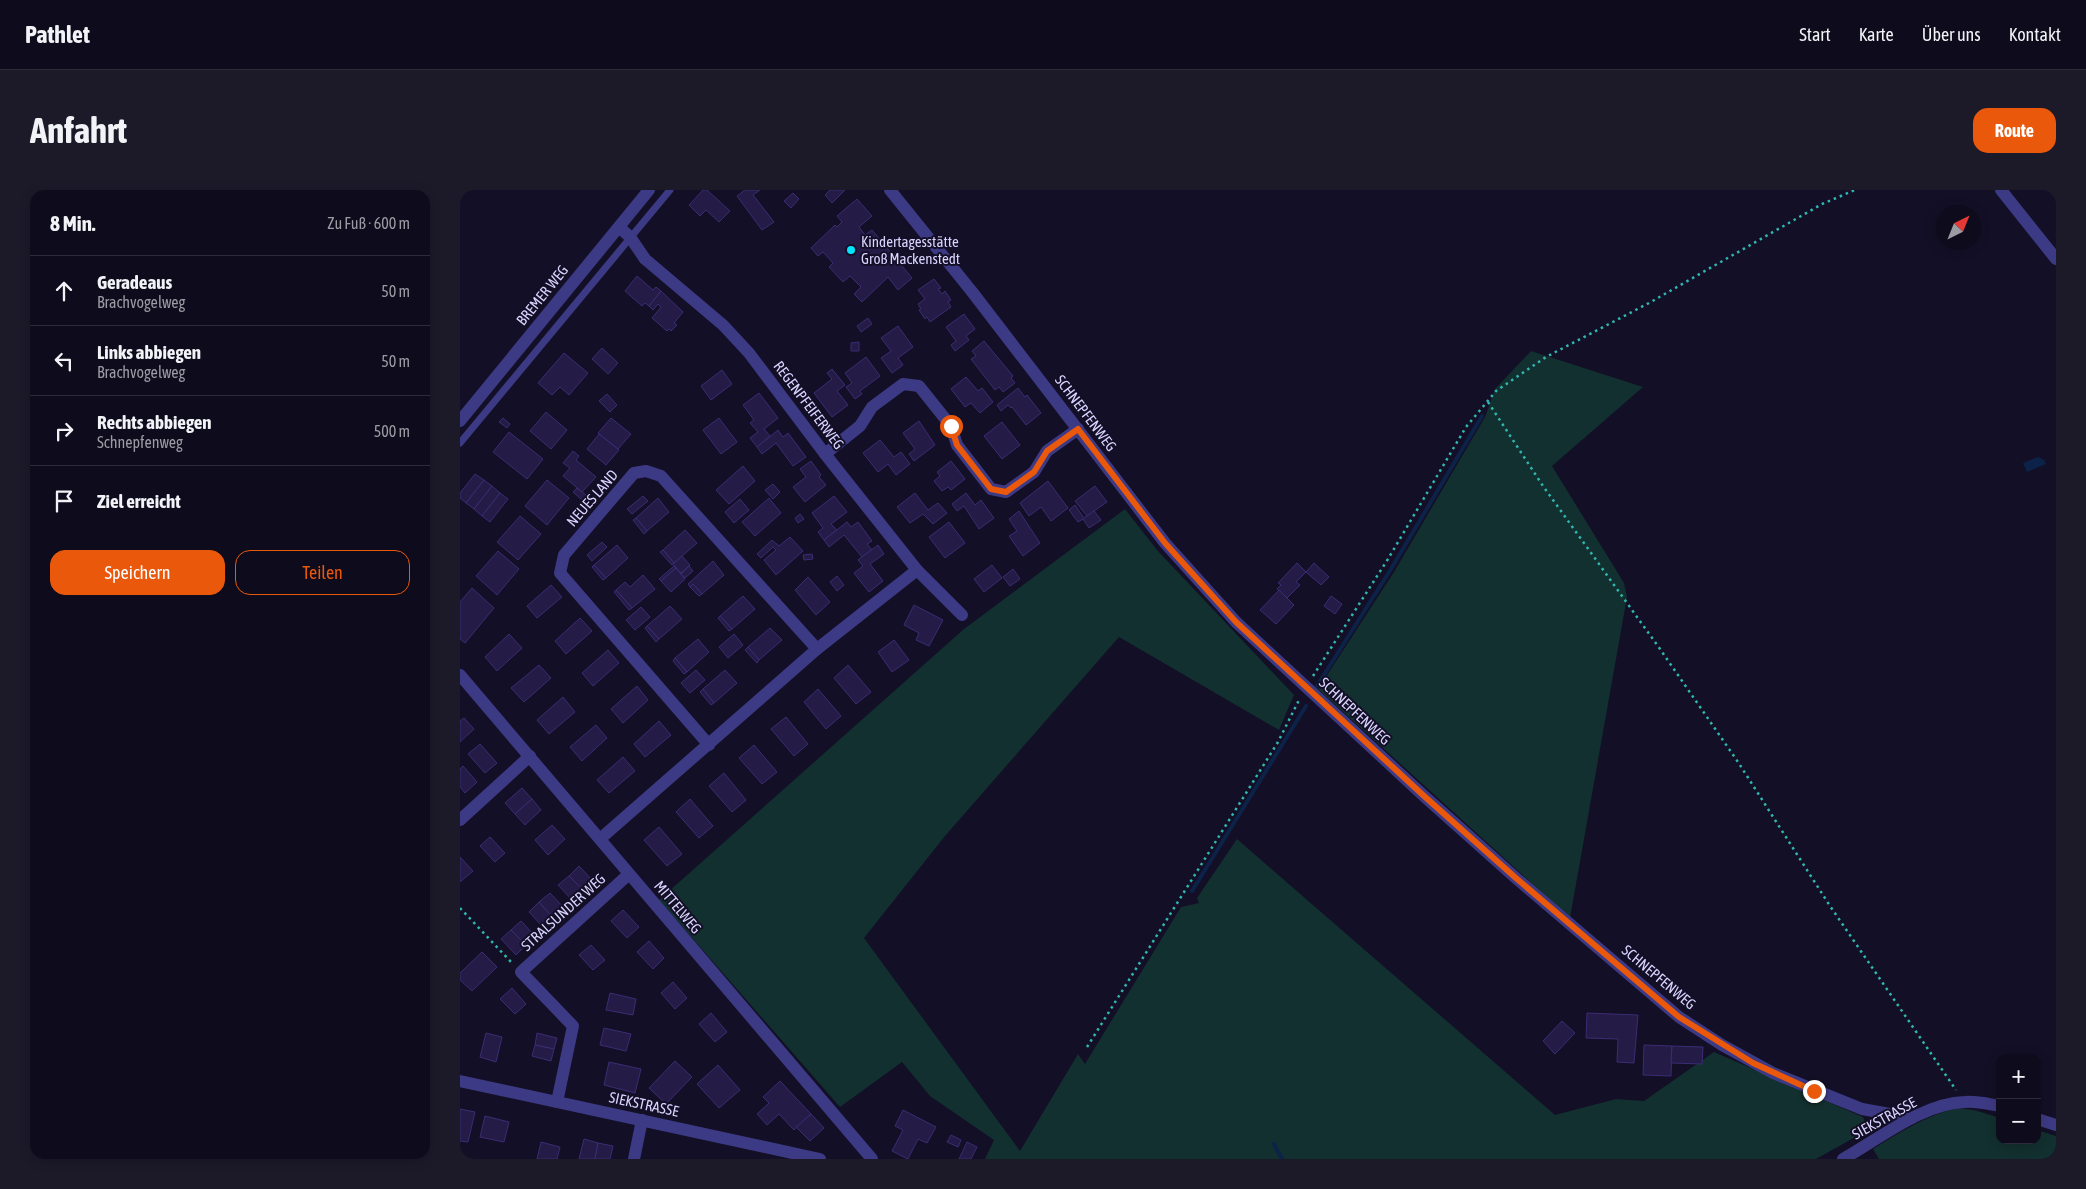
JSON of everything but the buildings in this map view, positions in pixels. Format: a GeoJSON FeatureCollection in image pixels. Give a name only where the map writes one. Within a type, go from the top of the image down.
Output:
{"type":"FeatureCollection","features":[{"type":"Feature","properties":{"kind":"street","name":"BREMER WEG"},"geometry":{"type":"LineString","coordinates":[[460,421],[649,190]]}},
{"type":"Feature","properties":{"kind":"street","name":"SCHNEPFENWEG"},"geometry":{"type":"LineString","coordinates":[[890,190],[973,292],[1165,543],[1236,622],[1517,879],[1679,1017],[1722,1045],[1773,1073],[1862,1109],[1912,1118]]}},
{"type":"Feature","properties":{"kind":"street"},"geometry":{"type":"LineString","coordinates":[[2001,190],[2056,259]]}},
{"type":"Feature","properties":{"kind":"street","name":"REGENPFEIFERWEG"},"geometry":{"type":"LineString","coordinates":[[618,227],[630,237],[645,259],[724,325],[749,353],[825,454],[917,570],[962,615]]}},
{"type":"Feature","properties":{"kind":"street"},"geometry":{"type":"LineString","coordinates":[[825,454],[860,426],[872,407],[903,384],[919,386],[951,426],[957,445],[991,489],[1006,492],[1034,472],[1047,451],[1078,429]]}},
{"type":"Feature","properties":{"kind":"street","name":"NEUES LAND"},"geometry":{"type":"LineString","coordinates":[[709,745],[560,572],[564,555],[634,473],[646,471],[661,476],[817,650]]}},
{"type":"Feature","properties":{"kind":"street"},"geometry":{"type":"LineString","coordinates":[[600,839],[817,650],[917,570]]}},
{"type":"Feature","properties":{"kind":"street","name":"MITTELWEG"},"geometry":{"type":"LineString","coordinates":[[460,675],[530,756],[585,827],[600,839],[872,1159]]}},
{"type":"Feature","properties":{"kind":"street"},"geometry":{"type":"LineString","coordinates":[[460,820],[530,756]]}},
{"type":"Feature","properties":{"kind":"street","name":"STRALSUNDER WEG"},"geometry":{"type":"LineString","coordinates":[[557,1102],[573,1026],[521,972],[629,874]]}},
{"type":"Feature","properties":{"kind":"street","name":"SIEKSTRASSE"},"geometry":{"type":"LineString","coordinates":[[460,1081],[820,1159]]}},
{"type":"Feature","properties":{"kind":"street","name":"SIEKSTRASSE"},"geometry":{"type":"LineString","coordinates":[[1844,1159],[1912,1118],[1932,1110],[1964,1102],[1996,1106]]}},
{"type":"Feature","properties":{"kind":"street"},"geometry":{"type":"LineString","coordinates":[[634,1159],[642,1120]]}},
{"type":"Feature","properties":{"kind":"street"},"geometry":{"type":"LineString","coordinates":[[2041,1120],[2056,1125]]}},
{"type":"Feature","properties":{"kind":"lane"},"geometry":{"type":"LineString","coordinates":[[460,443],[670,190]]}},
{"type":"Feature","properties":{"kind":"lane"},"geometry":{"type":"LineString","coordinates":[[509,362],[520,370]]}},
{"type":"Feature","properties":{"kind":"path"},"geometry":{"type":"LineString","coordinates":[[1087,1047],[1278,742],[1306,687],[1388,559],[1466,428],[1496,391],[1546,357],[1649,303],[1822,204],[1855,190]]}},
{"type":"Feature","properties":{"kind":"path"},"geometry":{"type":"LineString","coordinates":[[1488,402],[1542,486],[1660,649],[1738,762],[1830,906],[1964,1102]]}},
{"type":"Feature","properties":{"kind":"path"},"geometry":{"type":"LineString","coordinates":[[460,908],[521,972]]}},
{"type":"Feature","properties":{"kind":"green space"},"geometry":{"type":"Polygon","coordinates":[[[1531,351],[1643,387],[1552,466],[1624,583],[1627,597],[1570,918],[1318,689],[1394,572],[1485,417],[1495,389],[1531,351]]]}},
{"type":"Feature","properties":{"kind":"green space"},"geometry":{"type":"Polygon","coordinates":[[[1125,509],[1157,550],[1294,695],[1279,730],[1119,637],[945,836],[864,938],[1020,1151],[1078,1054],[1085,1064],[1181,907],[1199,903],[1197,898],[1237,839],[1555,1115],[1616,1099],[1644,1101],[1714,1052],[1863,1117],[1868,1130],[1816,1159],[985,1159],[994,1140],[930,1096],[902,1062],[840,1107],[659,900],[964,629],[1125,509]]]}},
{"type":"Feature","properties":{"kind":"green space"},"geometry":{"type":"Polygon","coordinates":[[[1957,1108],[1974,1110],[1996,1117],[1996,1144],[2041,1144],[2041,1131],[2056,1136],[2056,1159],[1879,1159],[1873,1149],[1923,1120],[1957,1108]]]}},
{"type":"Feature","properties":{"kind":"water"},"geometry":{"type":"Polygon","coordinates":[[[2038,457],[2044,460],[2046,464],[2027,472],[2023,463],[2038,457]]]}},
{"type":"Feature","properties":{"kind":"waterway"},"geometry":{"type":"LineString","coordinates":[[1315,689],[1391,569],[1482,416]]}},
{"type":"Feature","properties":{"kind":"waterway"},"geometry":{"type":"LineString","coordinates":[[1192,891],[1306,706]]}},
{"type":"Feature","properties":{"kind":"waterway"},"geometry":{"type":"LineString","coordinates":[[1274,1144],[1282,1159]]}},
{"type":"Feature","properties":{"kind":"place","name":"Kindertagesstätte Groß Mackenstedt"},"geometry":{"type":"Point","coordinates":[851,250]}},
{"type":"Feature","properties":{"kind":"route"},"geometry":{"type":"LineString","coordinates":[[951,426],[957,445],[991,489],[1006,492],[1034,472],[1047,451],[1078,429],[1165,543],[1236,622],[1424,796],[1517,879],[1679,1017],[1705,1035],[1753,1063],[1814,1091]]}}]}
